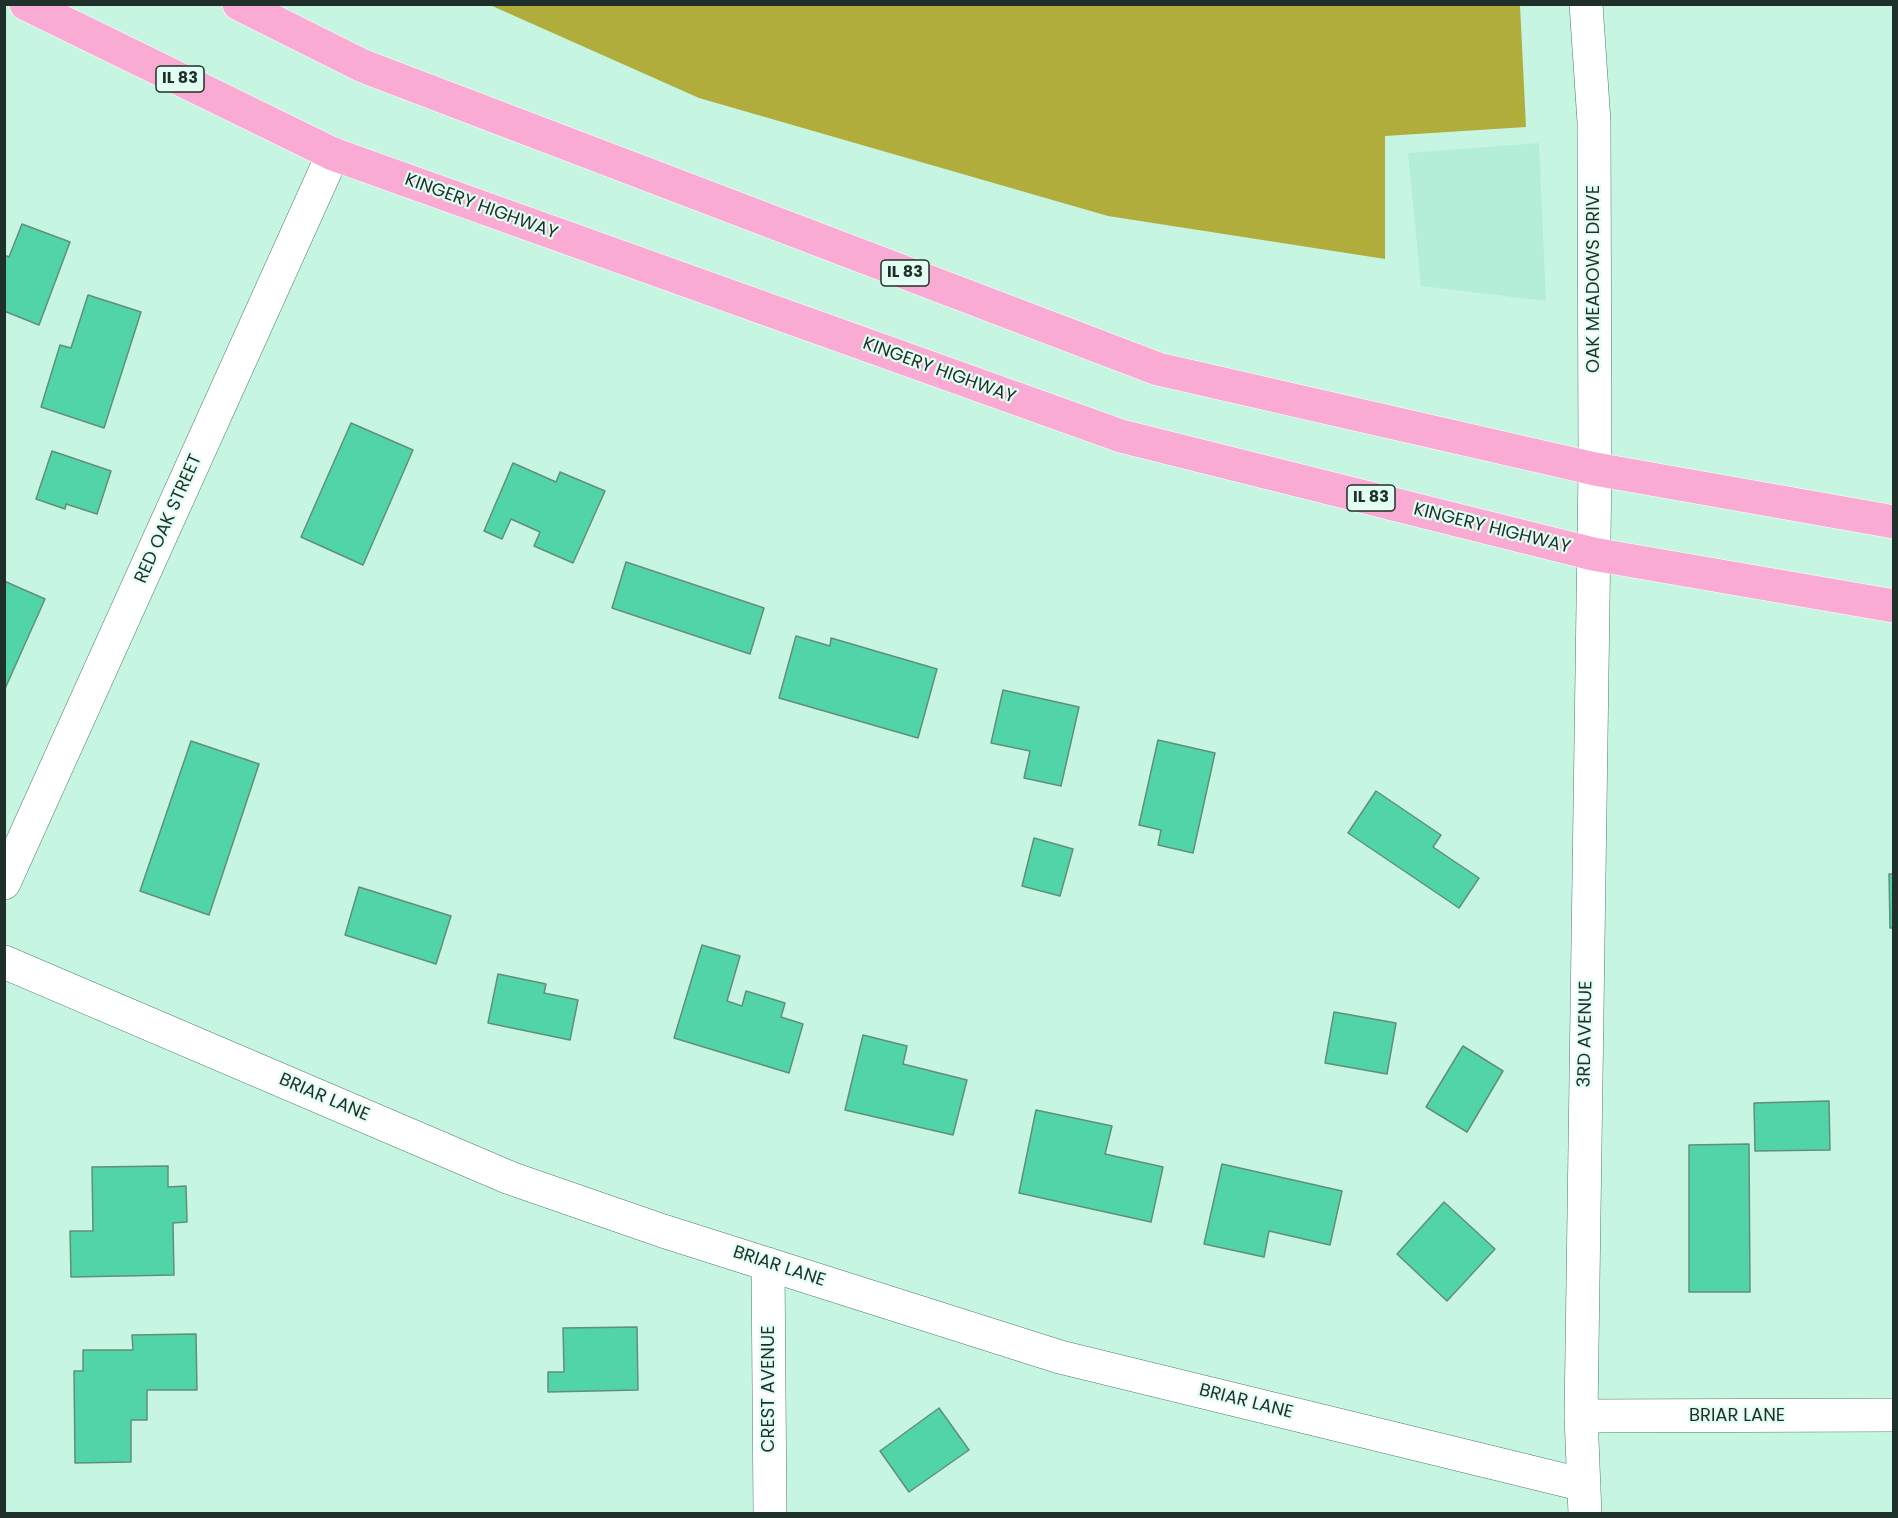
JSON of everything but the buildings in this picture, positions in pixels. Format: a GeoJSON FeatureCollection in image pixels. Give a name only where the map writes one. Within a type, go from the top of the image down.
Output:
{"type":"FeatureCollection","features":[{"type":"Feature","properties":{"kind":"highway","name":"KINGERY HIGHWAY"},"geometry":{"type":"LineString","coordinates":[[26,4],[333,154],[1121,436],[1593,554],[1893,606]]}},
{"type":"Feature","properties":{"kind":"highway","name":"IL 83"},"geometry":{"type":"LineString","coordinates":[[239,4],[363,66],[1158,369],[1595,469],[1893,522]]}},
{"type":"Feature","properties":{"kind":"street","name":"OAK MEADOWS DRIVE"},"geometry":{"type":"LineString","coordinates":[[1586,4],[1594,122],[1595,469],[1593,554]]}},
{"type":"Feature","properties":{"kind":"street","name":"RED OAK STREET"},"geometry":{"type":"LineString","coordinates":[[4,883],[333,154]]}},
{"type":"Feature","properties":{"kind":"street","name":"3RD AVENUE"},"geometry":{"type":"LineString","coordinates":[[1584,1499],[1581,1416],[1593,554]]}},
{"type":"Feature","properties":{"kind":"street","name":"BRIAR LANE"},"geometry":{"type":"LineString","coordinates":[[4,962],[510,1178],[663,1231],[1060,1357],[1584,1499]]}},
{"type":"Feature","properties":{"kind":"street","name":"CREST AVENUE"},"geometry":{"type":"LineString","coordinates":[[768,1264],[770,1514]]}},
{"type":"Feature","properties":{"kind":"street","name":"BRIAR LANE"},"geometry":{"type":"LineString","coordinates":[[1581,1416],[1893,1415]]}},
{"type":"Feature","properties":{"kind":"shaded area"},"geometry":{"type":"Polygon","coordinates":[[[490,5],[1520,5],[1526,127],[1385,136],[1385,259],[1108,216],[699,98],[490,5]]]}},
{"type":"Feature","properties":{"kind":"shaded area"},"geometry":{"type":"Polygon","coordinates":[[[1539,143],[1546,301],[1421,286],[1408,153],[1539,143]]]}}]}
